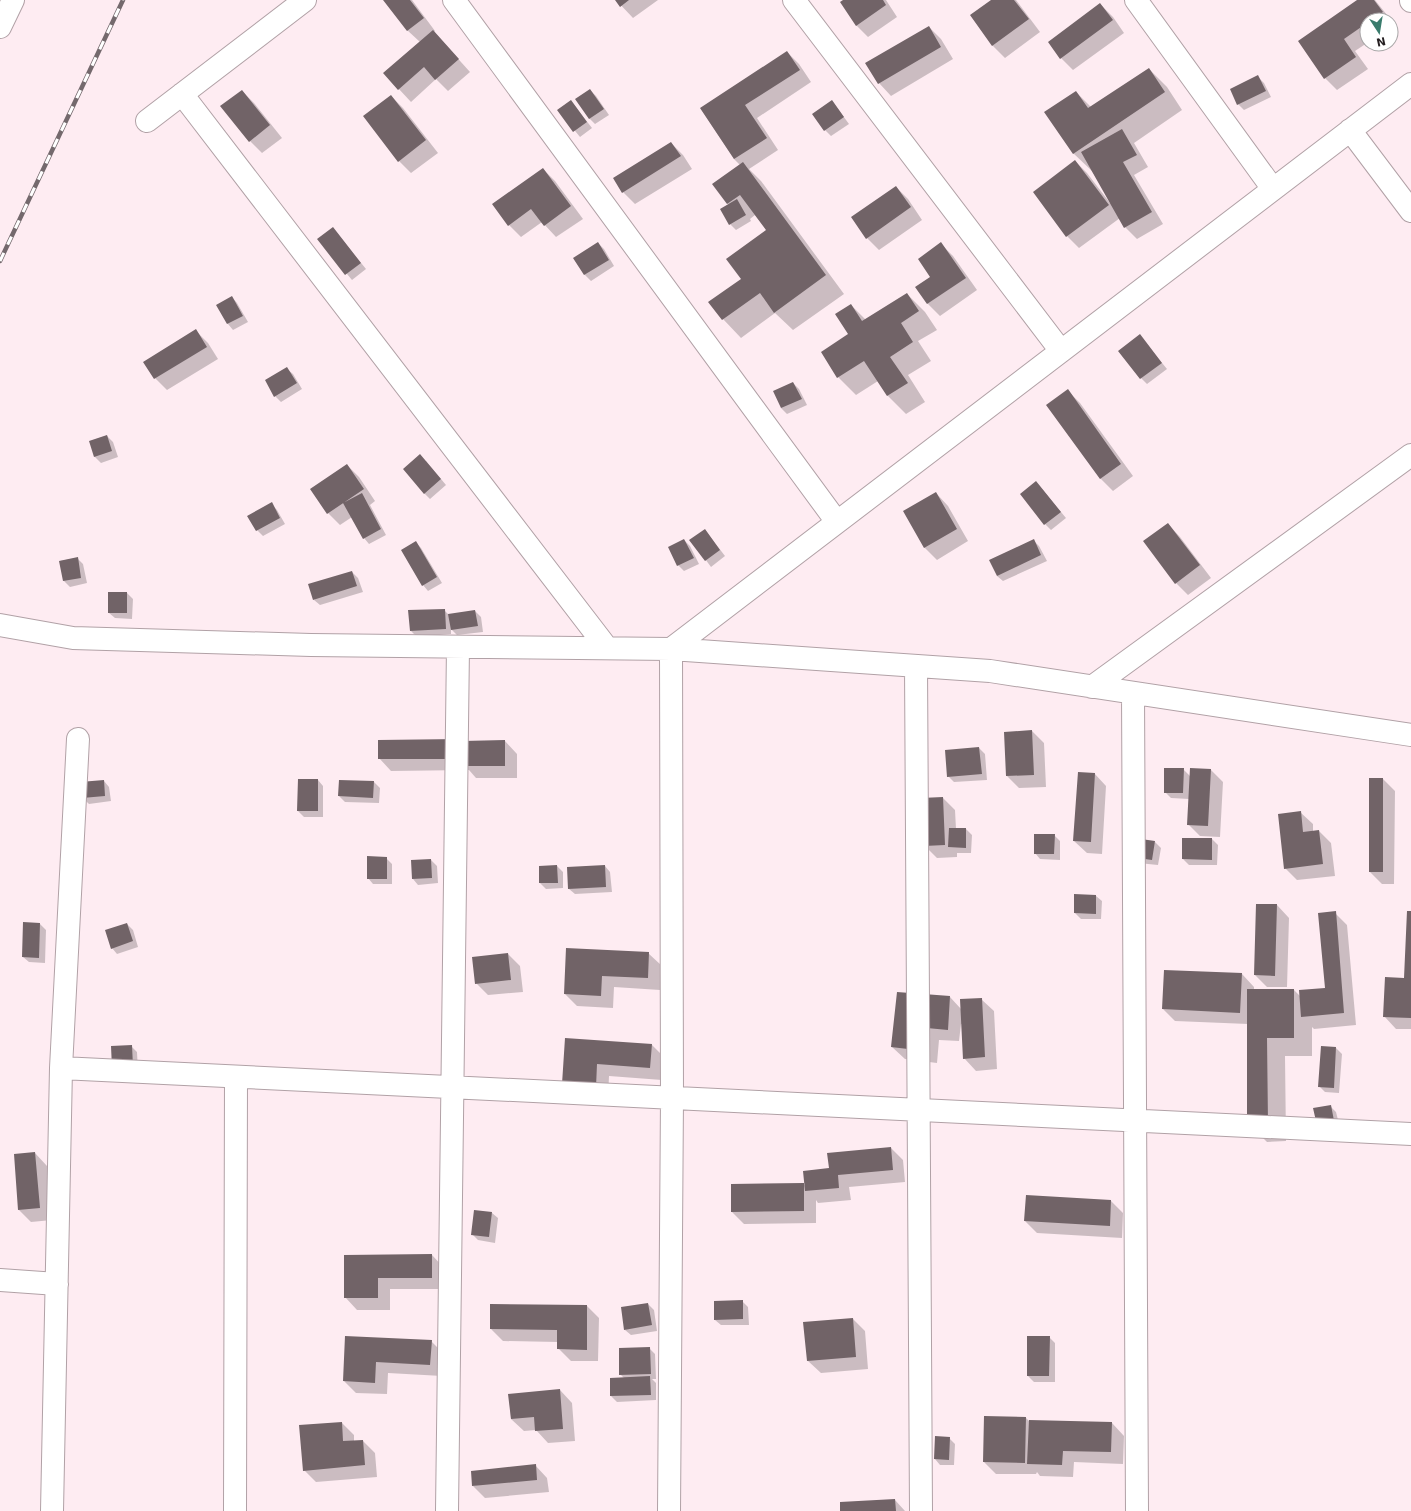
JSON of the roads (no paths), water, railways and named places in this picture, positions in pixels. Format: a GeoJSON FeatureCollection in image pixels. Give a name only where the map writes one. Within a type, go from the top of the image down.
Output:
{"type":"FeatureCollection","features":[{"type":"Feature","properties":{"kind":"street"},"geometry":{"type":"LineString","coordinates":[[0,27],[13,0]]}},
{"type":"Feature","properties":{"kind":"street"},"geometry":{"type":"LineString","coordinates":[[147,121],[305,0]]}},
{"type":"Feature","properties":{"kind":"street"},"geometry":{"type":"LineString","coordinates":[[454,0],[837,522]]}},
{"type":"Feature","properties":{"kind":"street"},"geometry":{"type":"LineString","coordinates":[[794,0],[1061,351]]}},
{"type":"Feature","properties":{"kind":"street"},"geometry":{"type":"LineString","coordinates":[[1136,0],[1273,189]]}},
{"type":"Feature","properties":{"kind":"street"},"geometry":{"type":"LineString","coordinates":[[671,649],[1411,84]]}},
{"type":"Feature","properties":{"kind":"street"},"geometry":{"type":"LineString","coordinates":[[182,94],[607,648]]}},
{"type":"Feature","properties":{"kind":"street"},"geometry":{"type":"LineString","coordinates":[[1350,130],[1411,211]]}},
{"type":"Feature","properties":{"kind":"street"},"geometry":{"type":"LineString","coordinates":[[1092,687],[1411,455]]}},
{"type":"Feature","properties":{"kind":"street"},"geometry":{"type":"LineString","coordinates":[[0,625],[73,638],[458,647],[671,649],[990,671],[1411,735]]}},
{"type":"Feature","properties":{"kind":"street"},"geometry":{"type":"LineString","coordinates":[[447,1511],[458,647]]}},
{"type":"Feature","properties":{"kind":"street"},"geometry":{"type":"LineString","coordinates":[[668,1511],[672,1098],[671,649]]}},
{"type":"Feature","properties":{"kind":"street"},"geometry":{"type":"LineString","coordinates":[[916,666],[921,1511]]}},
{"type":"Feature","properties":{"kind":"street"},"geometry":{"type":"LineString","coordinates":[[1133,693],[1137,1511]]}},
{"type":"Feature","properties":{"kind":"street"},"geometry":{"type":"LineString","coordinates":[[52,1511],[61,1068],[78,739]]}},
{"type":"Feature","properties":{"kind":"street"},"geometry":{"type":"LineString","coordinates":[[61,1068],[1411,1134]]}},
{"type":"Feature","properties":{"kind":"street"},"geometry":{"type":"LineString","coordinates":[[235,1511],[236,1077]]}},
{"type":"Feature","properties":{"kind":"street"},"geometry":{"type":"LineString","coordinates":[[0,1280],[57,1284]]}},
{"type":"Feature","properties":{"kind":"railway"},"geometry":{"type":"LineString","coordinates":[[0,261],[123,0]]}}]}
